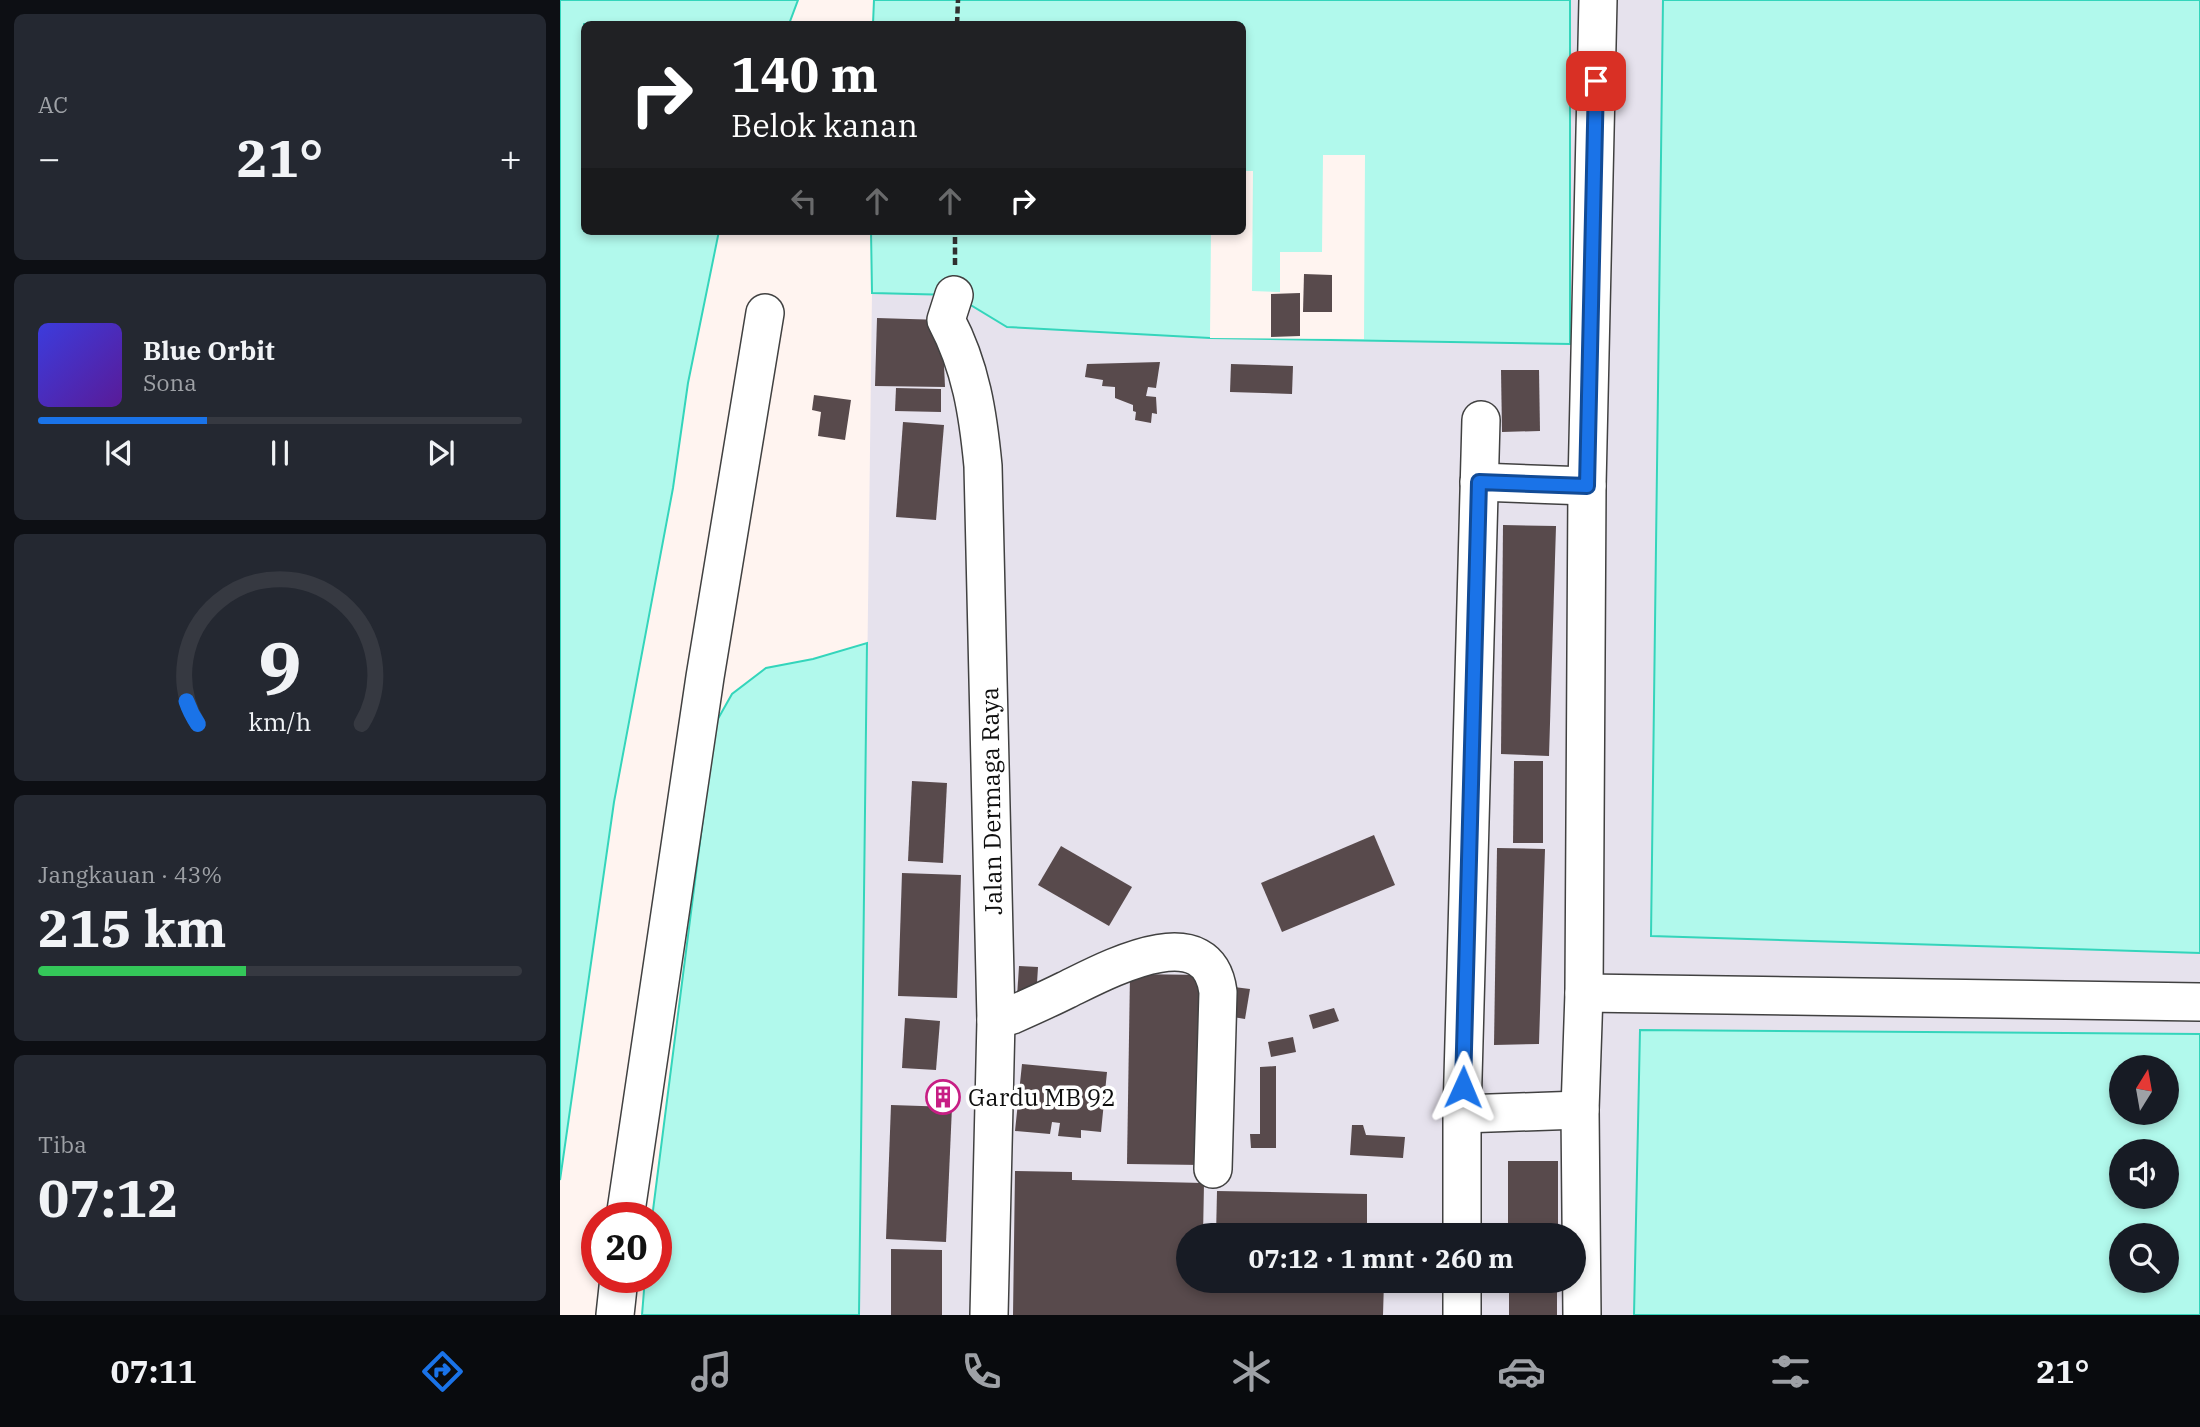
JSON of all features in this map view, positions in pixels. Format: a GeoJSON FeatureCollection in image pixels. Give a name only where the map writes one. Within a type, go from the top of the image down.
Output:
{"type":"FeatureCollection","features":[{"type":"Feature","properties":{"kind":"street"},"geometry":{"type":"LineString","coordinates":[[1582,1315],[1580,1110],[1584,993],[1587,486],[1598,0]]}},
{"type":"Feature","properties":{"kind":"street","name":"Jalan Dermaga Raya"},"geometry":{"type":"LineString","coordinates":[[954,295],[946,320],[964,360],[978,412],[983,466],[996,1020],[989,1315]]}},
{"type":"Feature","properties":{"kind":"street"},"geometry":{"type":"LineString","coordinates":[[627,1202],[705,677],[765,313]]}},
{"type":"Feature","properties":{"kind":"street"},"geometry":{"type":"LineString","coordinates":[[1462,1223],[1462,1114],[1481,421]]}},
{"type":"Feature","properties":{"kind":"street"},"geometry":{"type":"LineString","coordinates":[[1479,482],[1587,486]]}},
{"type":"Feature","properties":{"kind":"street"},"geometry":{"type":"LineString","coordinates":[[996,1020],[1132,959],[1174,951],[1205,962],[1212,967],[1218,992],[1213,1169]]}},
{"type":"Feature","properties":{"kind":"street"},"geometry":{"type":"LineString","coordinates":[[1584,993],[2200,1002]]}},
{"type":"Feature","properties":{"kind":"street"},"geometry":{"type":"LineString","coordinates":[[1462,1114],[1580,1110]]}},
{"type":"Feature","properties":{"kind":"street"},"geometry":{"type":"LineString","coordinates":[[615,1315],[617,1293]]}},
{"type":"Feature","properties":{"kind":"street"},"geometry":{"type":"LineString","coordinates":[[1462,1293],[1462,1315]]}},
{"type":"Feature","properties":{"kind":"path"},"geometry":{"type":"LineString","coordinates":[[957,21],[958,0]]}},
{"type":"Feature","properties":{"kind":"shaded area"},"geometry":{"type":"Polygon","coordinates":[[[1570,0],[1663,0],[1651,936],[2200,953],[2200,1034],[1640,1030],[1634,1315],[859,1315],[872,293],[954,295],[1210,338],[1570,344],[1570,0]]]}},
{"type":"Feature","properties":{"kind":"water"},"geometry":{"type":"Polygon","coordinates":[[[560,0],[798,0],[790,21],[581,21],[581,235],[718,235],[688,383],[673,488],[614,802],[560,1180],[560,0]]]}},
{"type":"Feature","properties":{"kind":"water"},"geometry":{"type":"Polygon","coordinates":[[[874,0],[1570,0],[1570,344],[1210,338],[1007,327],[954,295],[872,293],[871,235],[1246,235],[1246,21],[873,21],[874,0]]]}},
{"type":"Feature","properties":{"kind":"water"},"geometry":{"type":"Polygon","coordinates":[[[1663,0],[2200,0],[2200,953],[1651,936],[1663,0]]]}},
{"type":"Feature","properties":{"kind":"water"},"geometry":{"type":"Polygon","coordinates":[[[867,643],[859,1315],[642,1315],[644,1293],[672,1293],[672,1202],[654,1202],[715,724],[732,694],[766,668],[813,659],[867,643]]]}},
{"type":"Feature","properties":{"kind":"water"},"geometry":{"type":"Polygon","coordinates":[[[1640,1030],[2200,1034],[2200,1315],[1634,1315],[1640,1030]]]}},
{"type":"Feature","properties":{"kind":"pier"},"geometry":{"type":"Polygon","coordinates":[[[1323,155],[1365,155],[1364,339],[1210,338],[1211,235],[1246,235],[1246,171],[1253,171],[1252,291],[1280,292],[1280,252],[1322,252],[1323,155]]]}},
{"type":"Feature","properties":{"kind":"building"},"geometry":{"type":"Polygon","coordinates":[[[1304,274],[1332,275],[1332,312],[1303,312],[1304,274]]]}},
{"type":"Feature","properties":{"kind":"building"},"geometry":{"type":"Polygon","coordinates":[[[1300,293],[1300,336],[1271,337],[1271,294],[1300,293]]]}},
{"type":"Feature","properties":{"kind":"building"},"geometry":{"type":"Polygon","coordinates":[[[877,318],[942,320],[945,387],[875,386],[877,318]]]}},
{"type":"Feature","properties":{"kind":"building"},"geometry":{"type":"Polygon","coordinates":[[[1160,362],[1156,388],[1148,387],[1146,396],[1156,397],[1157,414],[1152,413],[1151,423],[1135,420],[1133,405],[1115,398],[1115,387],[1102,386],[1103,380],[1085,377],[1087,364],[1160,362]]]}},
{"type":"Feature","properties":{"kind":"building"},"geometry":{"type":"Polygon","coordinates":[[[1231,364],[1293,366],[1292,394],[1230,392],[1231,364]]]}},
{"type":"Feature","properties":{"kind":"building"},"geometry":{"type":"Polygon","coordinates":[[[1501,370],[1539,370],[1540,431],[1502,432],[1501,370]]]}},
{"type":"Feature","properties":{"kind":"building"},"geometry":{"type":"Polygon","coordinates":[[[896,388],[941,389],[941,412],[895,411],[896,388]]]}},
{"type":"Feature","properties":{"kind":"building"},"geometry":{"type":"Polygon","coordinates":[[[814,395],[851,400],[845,440],[818,436],[821,412],[812,410],[814,395]]]}},
{"type":"Feature","properties":{"kind":"building"},"geometry":{"type":"Polygon","coordinates":[[[903,422],[944,425],[936,520],[896,517],[903,422]]]}},
{"type":"Feature","properties":{"kind":"building"},"geometry":{"type":"Polygon","coordinates":[[[1503,525],[1556,526],[1549,756],[1501,754],[1503,525]]]}},
{"type":"Feature","properties":{"kind":"building"},"geometry":{"type":"Polygon","coordinates":[[[1514,761],[1543,761],[1543,843],[1513,843],[1514,761]]]}},
{"type":"Feature","properties":{"kind":"building"},"geometry":{"type":"Polygon","coordinates":[[[912,781],[947,783],[943,863],[908,861],[912,781]]]}},
{"type":"Feature","properties":{"kind":"building"},"geometry":{"type":"Polygon","coordinates":[[[1374,835],[1395,885],[1282,932],[1261,883],[1374,835]]]}},
{"type":"Feature","properties":{"kind":"building"},"geometry":{"type":"Polygon","coordinates":[[[1061,846],[1132,887],[1109,926],[1038,885],[1061,846]]]}},
{"type":"Feature","properties":{"kind":"building"},"geometry":{"type":"Polygon","coordinates":[[[1497,848],[1545,849],[1539,1044],[1494,1045],[1497,848]]]}},
{"type":"Feature","properties":{"kind":"building"},"geometry":{"type":"Polygon","coordinates":[[[902,873],[961,875],[957,998],[898,996],[902,873]]]}},
{"type":"Feature","properties":{"kind":"building"},"geometry":{"type":"Polygon","coordinates":[[[1019,966],[1038,967],[1036,998],[1017,997],[1019,966]]]}},
{"type":"Feature","properties":{"kind":"building"},"geometry":{"type":"Polygon","coordinates":[[[1130,974],[1205,975],[1202,1165],[1127,1164],[1130,974]]]}},
{"type":"Feature","properties":{"kind":"building"},"geometry":{"type":"Polygon","coordinates":[[[1226,986],[1250,989],[1245,1019],[1221,1015],[1226,986]]]}},
{"type":"Feature","properties":{"kind":"building"},"geometry":{"type":"Polygon","coordinates":[[[1334,1008],[1339,1021],[1313,1029],[1309,1015],[1334,1008]]]}},
{"type":"Feature","properties":{"kind":"building"},"geometry":{"type":"Polygon","coordinates":[[[905,1018],[940,1021],[936,1070],[902,1068],[905,1018]]]}},
{"type":"Feature","properties":{"kind":"building"},"geometry":{"type":"Polygon","coordinates":[[[1293,1037],[1296,1052],[1271,1057],[1268,1042],[1293,1037]]]}},
{"type":"Feature","properties":{"kind":"building"},"geometry":{"type":"Polygon","coordinates":[[[1022,1064],[1107,1072],[1101,1132],[1081,1130],[1081,1138],[1058,1136],[1060,1123],[1052,1122],[1050,1134],[1015,1131],[1022,1064]]]}},
{"type":"Feature","properties":{"kind":"building"},"geometry":{"type":"Polygon","coordinates":[[[1276,1066],[1276,1148],[1251,1148],[1250,1134],[1260,1134],[1260,1067],[1276,1066]]]}},
{"type":"Feature","properties":{"kind":"building"},"geometry":{"type":"Polygon","coordinates":[[[891,1105],[952,1107],[946,1242],[886,1239],[891,1105]]]}},
{"type":"Feature","properties":{"kind":"building"},"geometry":{"type":"Polygon","coordinates":[[[1352,1125],[1363,1125],[1366,1135],[1405,1137],[1403,1158],[1350,1155],[1352,1125]]]}},
{"type":"Feature","properties":{"kind":"building"},"geometry":{"type":"Polygon","coordinates":[[[1508,1161],[1558,1161],[1558,1223],[1508,1223],[1508,1161]]]}},
{"type":"Feature","properties":{"kind":"building"},"geometry":{"type":"Polygon","coordinates":[[[1015,1171],[1072,1172],[1072,1180],[1204,1183],[1203,1223],[1176,1223],[1176,1293],[1384,1293],[1383,1315],[1013,1315],[1015,1171]]]}},
{"type":"Feature","properties":{"kind":"building"},"geometry":{"type":"Polygon","coordinates":[[[1217,1191],[1367,1194],[1367,1223],[1216,1223],[1217,1191]]]}},
{"type":"Feature","properties":{"kind":"building"},"geometry":{"type":"Polygon","coordinates":[[[891,1249],[942,1250],[942,1315],[891,1315],[891,1249]]]}},
{"type":"Feature","properties":{"kind":"building"},"geometry":{"type":"Polygon","coordinates":[[[1509,1293],[1557,1293],[1557,1315],[1509,1315],[1509,1293]]]}},
{"type":"Feature","properties":{"kind":"place","name":"Gardu MB 92"},"geometry":{"type":"Point","coordinates":[943,1097]}},
{"type":"Feature","properties":{"kind":"route"},"geometry":{"type":"LineString","coordinates":[[1463,1087],[1479,482],[1587,486],[1596,81]]}}]}
